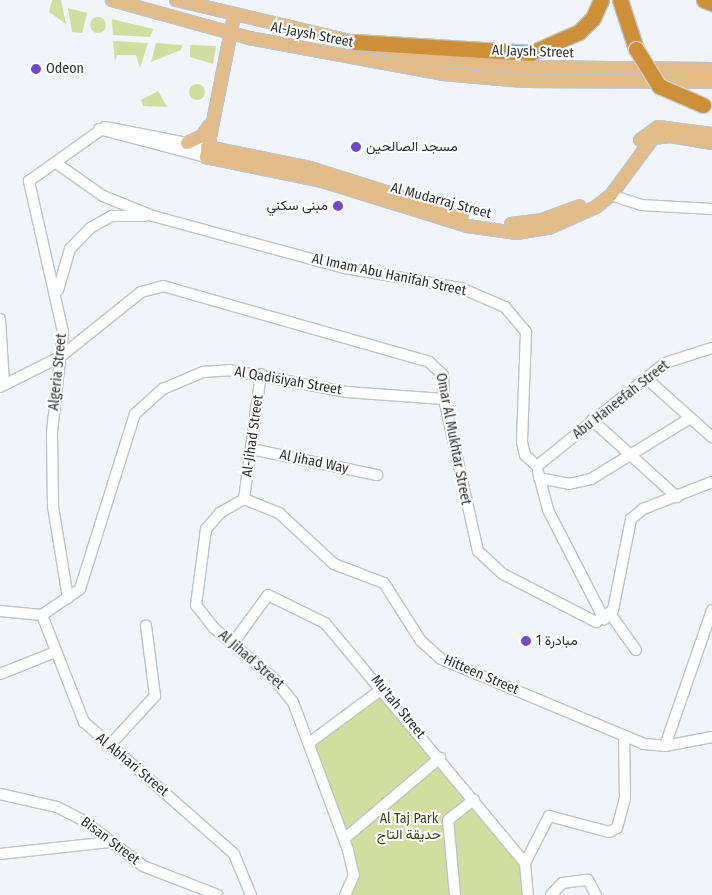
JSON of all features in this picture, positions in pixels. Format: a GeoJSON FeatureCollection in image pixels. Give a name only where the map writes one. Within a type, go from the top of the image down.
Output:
{"type":"FeatureCollection","features":[{"type":"Feature","properties":{"kind":"highway"},"geometry":{"type":"LineString","coordinates":[[354,42],[531,53],[579,32],[593,18],[601,0]]}},
{"type":"Feature","properties":{"kind":"highway"},"geometry":{"type":"LineString","coordinates":[[620,0],[636,49],[660,86],[707,105]]}},
{"type":"Feature","properties":{"kind":"highway"},"geometry":{"type":"LineString","coordinates":[[628,24],[632,0]]}},
{"type":"Feature","properties":{"kind":"highway"},"geometry":{"type":"LineString","coordinates":[[704,0],[712,3]]}},
{"type":"Feature","properties":{"kind":"main road","name":"Al-Jaysh Street"},"geometry":{"type":"LineString","coordinates":[[112,0],[233,33],[443,74],[524,81],[712,82]]}},
{"type":"Feature","properties":{"kind":"main road","name":"Al-Jaysh Street"},"geometry":{"type":"LineString","coordinates":[[176,0],[239,17],[354,42]]}},
{"type":"Feature","properties":{"kind":"main road"},"geometry":{"type":"LineString","coordinates":[[210,153],[211,124],[224,53],[239,17]]}},
{"type":"Feature","properties":{"kind":"main road"},"geometry":{"type":"LineString","coordinates":[[214,28],[224,53]]}},
{"type":"Feature","properties":{"kind":"main road"},"geometry":{"type":"LineString","coordinates":[[210,153],[233,33]]}},
{"type":"Feature","properties":{"kind":"main road","name":"Al Jaysh Street"},"geometry":{"type":"LineString","coordinates":[[354,42],[465,64],[712,69]]}},
{"type":"Feature","properties":{"kind":"main road"},"geometry":{"type":"LineString","coordinates":[[187,143],[202,136],[211,124]]}},
{"type":"Feature","properties":{"kind":"main road"},"geometry":{"type":"LineString","coordinates":[[649,136],[665,127],[712,134]]}},
{"type":"Feature","properties":{"kind":"main road"},"geometry":{"type":"LineString","coordinates":[[649,136],[670,136],[712,143]]}},
{"type":"Feature","properties":{"kind":"main road","name":"Al Mudarraj Street"},"geometry":{"type":"LineString","coordinates":[[210,153],[406,203],[468,222],[516,229],[566,222],[606,193],[638,147],[649,136]]}},
{"type":"Feature","properties":{"kind":"street"},"geometry":{"type":"LineString","coordinates":[[56,163],[99,129],[109,127],[187,143],[210,153]]}},
{"type":"Feature","properties":{"kind":"street"},"geometry":{"type":"LineString","coordinates":[[99,129],[210,153]]}},
{"type":"Feature","properties":{"kind":"street","name":"Al Imam Abu Hanifah Street"},"geometry":{"type":"LineString","coordinates":[[56,163],[104,196],[153,216],[345,268],[461,288],[505,307],[526,332],[522,442],[524,456],[537,466]]}},
{"type":"Feature","properties":{"kind":"street","name":"Algeria Street"},"geometry":{"type":"LineString","coordinates":[[56,163],[29,182],[57,291],[64,332],[52,432],[53,522],[68,598]]}},
{"type":"Feature","properties":{"kind":"street"},"geometry":{"type":"LineString","coordinates":[[606,193],[641,205],[712,209]]}},
{"type":"Feature","properties":{"kind":"street"},"geometry":{"type":"LineString","coordinates":[[57,291],[70,250],[90,228],[112,216],[153,216]]}},
{"type":"Feature","properties":{"kind":"street","name":"Omar Al Mukhtar Street"},"geometry":{"type":"LineString","coordinates":[[2,386],[60,357],[141,292],[174,286],[434,364],[443,375],[444,399],[478,552],[532,592],[587,620],[607,617]]}},
{"type":"Feature","properties":{"kind":"street"},"geometry":{"type":"LineString","coordinates":[[0,319],[2,386]]}},
{"type":"Feature","properties":{"kind":"street","name":"Abu Haneefah Street"},"geometry":{"type":"LineString","coordinates":[[537,466],[592,420],[666,363],[712,348]]}},
{"type":"Feature","properties":{"kind":"street","name":"Al Qadisiyah Street"},"geometry":{"type":"LineString","coordinates":[[42,615],[68,598],[84,580],[139,408],[163,389],[202,372],[261,374],[346,392],[444,399]]}},
{"type":"Feature","properties":{"kind":"street","name":"Al-Jihad Street"},"geometry":{"type":"LineString","coordinates":[[244,499],[261,374]]}},
{"type":"Feature","properties":{"kind":"street"},"geometry":{"type":"LineString","coordinates":[[646,378],[689,419],[712,437]]}},
{"type":"Feature","properties":{"kind":"street"},"geometry":{"type":"LineString","coordinates":[[539,478],[569,484],[591,479],[634,456],[689,419]]}},
{"type":"Feature","properties":{"kind":"street"},"geometry":{"type":"LineString","coordinates":[[592,420],[634,456],[677,497]]}},
{"type":"Feature","properties":{"kind":"street","name":"Al Jihad Way"},"geometry":{"type":"LineString","coordinates":[[251,449],[377,475]]}},
{"type":"Feature","properties":{"kind":"street"},"geometry":{"type":"LineString","coordinates":[[537,466],[548,510],[607,617],[636,650]]}},
{"type":"Feature","properties":{"kind":"street"},"geometry":{"type":"LineString","coordinates":[[607,617],[631,519],[643,509],[712,482]]}},
{"type":"Feature","properties":{"kind":"street","name":"Al Jihad Street"},"geometry":{"type":"LineString","coordinates":[[244,499],[215,516],[206,528],[196,596],[200,614],[287,692],[309,743],[344,839],[354,875],[345,895]]}},
{"type":"Feature","properties":{"kind":"street","name":"Hitteen Street"},"geometry":{"type":"LineString","coordinates":[[244,499],[279,513],[334,564],[384,584],[434,655],[624,736],[665,746],[712,737]]}},
{"type":"Feature","properties":{"kind":"street","name":"Mu'tah Street"},"geometry":{"type":"LineString","coordinates":[[233,643],[266,596],[277,596],[324,623],[382,688],[525,863]]}},
{"type":"Feature","properties":{"kind":"street"},"geometry":{"type":"LineString","coordinates":[[665,746],[712,610]]}},
{"type":"Feature","properties":{"kind":"street"},"geometry":{"type":"LineString","coordinates":[[0,611],[42,615]]}},
{"type":"Feature","properties":{"kind":"street","name":"Al Abhari Street"},"geometry":{"type":"LineString","coordinates":[[42,615],[84,722],[109,746],[234,854],[251,895]]}},
{"type":"Feature","properties":{"kind":"street"},"geometry":{"type":"LineString","coordinates":[[109,746],[155,696],[146,626]]}},
{"type":"Feature","properties":{"kind":"street"},"geometry":{"type":"LineString","coordinates":[[0,674],[55,652]]}},
{"type":"Feature","properties":{"kind":"street"},"geometry":{"type":"LineString","coordinates":[[309,743],[382,688]]}},
{"type":"Feature","properties":{"kind":"street"},"geometry":{"type":"LineString","coordinates":[[528,895],[525,863],[549,816],[609,832],[617,828],[625,799],[624,736]]}},
{"type":"Feature","properties":{"kind":"street"},"geometry":{"type":"LineString","coordinates":[[344,839],[440,758]]}},
{"type":"Feature","properties":{"kind":"street","name":"Bisan Street"},"geometry":{"type":"LineString","coordinates":[[0,794],[57,807],[152,871],[218,895]]}},
{"type":"Feature","properties":{"kind":"street"},"geometry":{"type":"LineString","coordinates":[[455,895],[448,820],[474,800]]}},
{"type":"Feature","properties":{"kind":"street"},"geometry":{"type":"LineString","coordinates":[[0,854],[111,842]]}},
{"type":"Feature","properties":{"kind":"street"},"geometry":{"type":"LineString","coordinates":[[551,895],[562,883],[588,880],[596,895]]}},
{"type":"Feature","properties":{"kind":"green space"},"geometry":{"type":"Polygon","coordinates":[[[52,0],[61,0],[66,24],[49,12],[52,0]]]}},
{"type":"Feature","properties":{"kind":"green space"},"geometry":{"type":"Polygon","coordinates":[[[68,8],[87,13],[82,33],[72,32],[68,8]]]}},
{"type":"Feature","properties":{"kind":"green space"},"geometry":{"type":"Polygon","coordinates":[[[95,17],[101,17],[106,22],[104,31],[95,33],[90,28],[90,22],[95,17]]]}},
{"type":"Feature","properties":{"kind":"green space"},"geometry":{"type":"Polygon","coordinates":[[[112,19],[153,29],[150,37],[113,35],[112,19]]]}},
{"type":"Feature","properties":{"kind":"green space"},"geometry":{"type":"Polygon","coordinates":[[[113,41],[148,43],[140,68],[136,55],[117,55],[115,62],[113,41]]]}},
{"type":"Feature","properties":{"kind":"green space"},"geometry":{"type":"Polygon","coordinates":[[[156,43],[182,45],[181,50],[151,62],[156,43]]]}},
{"type":"Feature","properties":{"kind":"green space"},"geometry":{"type":"Polygon","coordinates":[[[190,45],[216,46],[213,64],[190,57],[190,45]]]}},
{"type":"Feature","properties":{"kind":"green space"},"geometry":{"type":"Polygon","coordinates":[[[197,84],[203,86],[205,92],[203,98],[197,100],[191,98],[189,92],[191,86],[197,84]]]}},
{"type":"Feature","properties":{"kind":"green space"},"geometry":{"type":"Polygon","coordinates":[[[158,91],[167,107],[143,106],[141,100],[158,91]]]}},
{"type":"Feature","properties":{"kind":"green space","name":"Al Taj Park حديقة التاج"},"geometry":{"type":"Polygon","coordinates":[[[381,694],[525,864],[526,895],[347,895],[356,877],[309,745],[381,694]]]}},
{"type":"Feature","properties":{"kind":"place","name":"Odeon"},"geometry":{"type":"Point","coordinates":[36,69]}},
{"type":"Feature","properties":{"kind":"place","name":"مسجد الصالحين"},"geometry":{"type":"Point","coordinates":[356,147]}},
{"type":"Feature","properties":{"kind":"place","name":"مبنى سكني"},"geometry":{"type":"Point","coordinates":[338,206]}},
{"type":"Feature","properties":{"kind":"place","name":"مبادرة 1"},"geometry":{"type":"Point","coordinates":[526,641]}}]}
